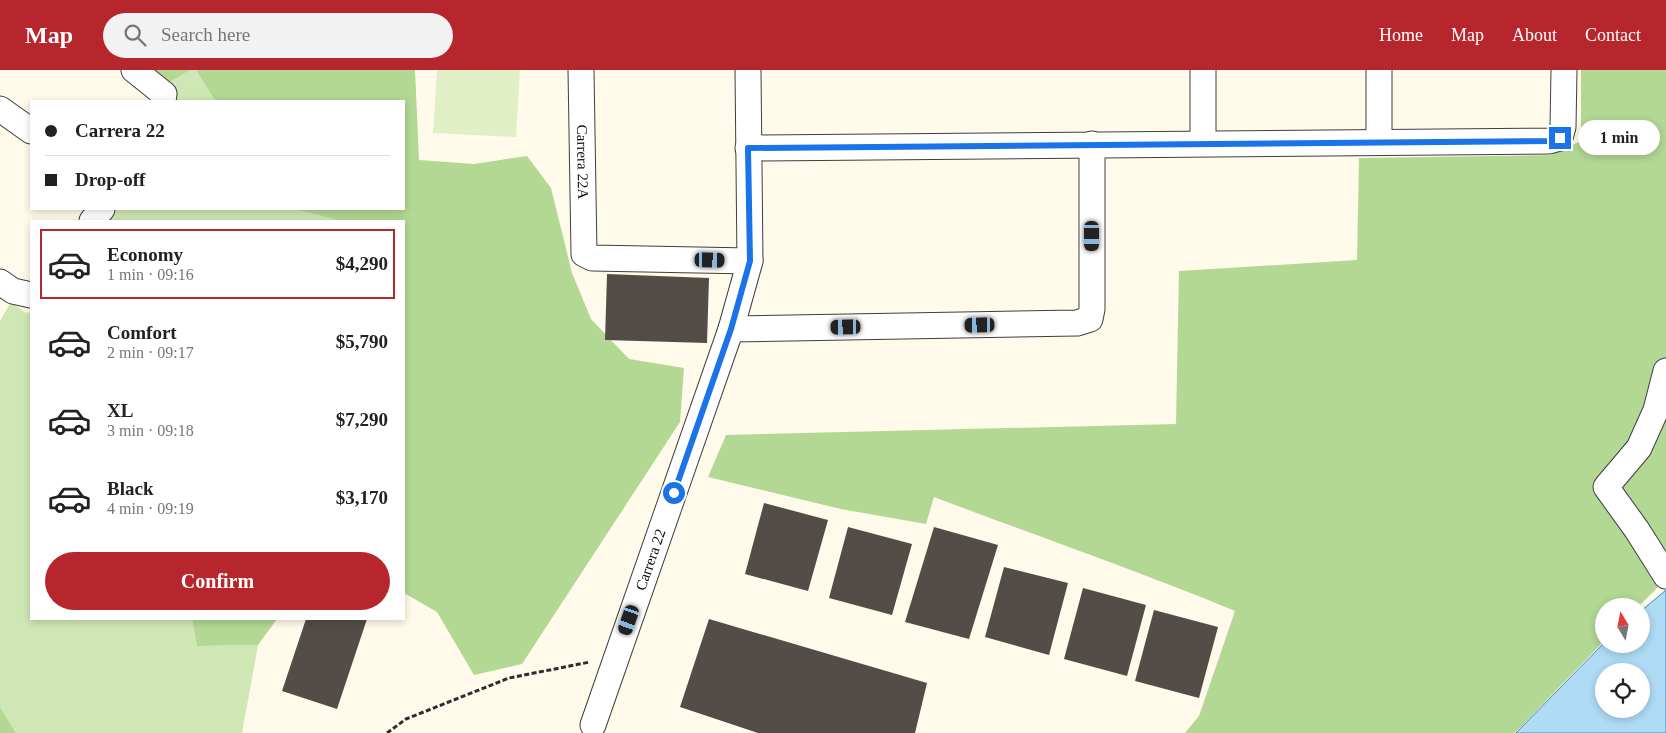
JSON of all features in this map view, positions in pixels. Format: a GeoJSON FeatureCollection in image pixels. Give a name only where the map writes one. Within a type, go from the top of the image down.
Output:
{"type":"FeatureCollection","features":[{"type":"Feature","properties":{"kind":"street"},"geometry":{"type":"LineString","coordinates":[[134,70],[164,94],[163,100]]}},
{"type":"Feature","properties":{"kind":"street","name":"Carrera 22A"},"geometry":{"type":"LineString","coordinates":[[581,70],[584,254],[592,258],[750,261]]}},
{"type":"Feature","properties":{"kind":"street","name":"Carrera 22"},"geometry":{"type":"LineString","coordinates":[[592,725],[731,329],[750,261],[748,70]]}},
{"type":"Feature","properties":{"kind":"street"},"geometry":{"type":"LineString","coordinates":[[1203,70],[1203,143]]}},
{"type":"Feature","properties":{"kind":"street"},"geometry":{"type":"LineString","coordinates":[[1379,70],[1379,141]]}},
{"type":"Feature","properties":{"kind":"street"},"geometry":{"type":"LineString","coordinates":[[748,148],[1549,141],[1560,138],[1563,127],[1564,70]]}},
{"type":"Feature","properties":{"kind":"street"},"geometry":{"type":"LineString","coordinates":[[0,109],[30,130]]}},
{"type":"Feature","properties":{"kind":"street"},"geometry":{"type":"LineString","coordinates":[[731,329],[1077,323],[1090,319],[1092,309],[1092,144]]}},
{"type":"Feature","properties":{"kind":"street"},"geometry":{"type":"LineString","coordinates":[[93,220],[101,210]]}},
{"type":"Feature","properties":{"kind":"street"},"geometry":{"type":"LineString","coordinates":[[0,282],[13,291],[30,295]]}},
{"type":"Feature","properties":{"kind":"street"},"geometry":{"type":"LineString","coordinates":[[1666,371],[1656,410],[1640,448],[1606,487],[1638,530],[1666,576]]}},
{"type":"Feature","properties":{"kind":"path"},"geometry":{"type":"LineString","coordinates":[[387,733],[406,719],[509,678],[617,656]]}},
{"type":"Feature","properties":{"kind":"green space"},"geometry":{"type":"Polygon","coordinates":[[[154,70],[190,70],[170,82],[154,70]]]}},
{"type":"Feature","properties":{"kind":"green space"},"geometry":{"type":"Polygon","coordinates":[[[190,70],[196,70],[214,100],[174,100],[177,93],[170,82],[190,70]]]}},
{"type":"Feature","properties":{"kind":"green space"},"geometry":{"type":"Polygon","coordinates":[[[196,70],[415,70],[419,160],[474,164],[527,156],[551,188],[572,273],[591,319],[629,359],[684,368],[680,422],[522,664],[474,675],[437,612],[405,594],[405,220],[338,220],[297,210],[405,210],[405,100],[214,100],[196,70]]]}},
{"type":"Feature","properties":{"kind":"green space"},"geometry":{"type":"Polygon","coordinates":[[[437,70],[520,70],[516,137],[433,133],[437,70]]]}},
{"type":"Feature","properties":{"kind":"green space"},"geometry":{"type":"Polygon","coordinates":[[[1581,70],[1666,70],[1666,579],[1647,598],[1595,598],[1595,650],[1515,733],[1185,733],[1199,716],[1235,611],[934,497],[926,524],[841,509],[708,477],[726,435],[1176,424],[1179,271],[1357,260],[1359,158],[1550,155],[1581,141],[1581,70]]]}},
{"type":"Feature","properties":{"kind":"green space"},"geometry":{"type":"Polygon","coordinates":[[[114,210],[297,210],[338,220],[106,220],[114,210]]]}},
{"type":"Feature","properties":{"kind":"green space"},"geometry":{"type":"Polygon","coordinates":[[[11,302],[26,313],[30,312],[30,620],[192,620],[197,646],[258,645],[242,733],[16,733],[0,707],[0,321],[11,302]]]}},
{"type":"Feature","properties":{"kind":"green space"},"geometry":{"type":"Polygon","coordinates":[[[192,620],[276,620],[258,645],[197,646],[192,620]]]}},
{"type":"Feature","properties":{"kind":"green space"},"geometry":{"type":"Polygon","coordinates":[[[0,707],[16,733],[0,733],[0,707]]]}},
{"type":"Feature","properties":{"kind":"water"},"geometry":{"type":"Polygon","coordinates":[[[1666,590],[1666,733],[1516,733],[1595,652],[1650,653],[1650,603],[1666,590]]]}},
{"type":"Feature","properties":{"kind":"building"},"geometry":{"type":"Polygon","coordinates":[[[607,274],[709,278],[707,343],[605,340],[607,274]]]}},
{"type":"Feature","properties":{"kind":"building"},"geometry":{"type":"Polygon","coordinates":[[[764,503],[828,520],[808,591],[745,574],[764,503]]]}},
{"type":"Feature","properties":{"kind":"building"},"geometry":{"type":"Polygon","coordinates":[[[848,527],[912,544],[892,615],[829,598],[848,527]]]}},
{"type":"Feature","properties":{"kind":"building"},"geometry":{"type":"Polygon","coordinates":[[[934,527],[998,545],[969,639],[905,622],[934,527]]]}},
{"type":"Feature","properties":{"kind":"building"},"geometry":{"type":"Polygon","coordinates":[[[1004,567],[1068,583],[1049,655],[985,637],[1004,567]]]}},
{"type":"Feature","properties":{"kind":"building"},"geometry":{"type":"Polygon","coordinates":[[[1083,588],[1146,605],[1127,676],[1064,659],[1083,588]]]}},
{"type":"Feature","properties":{"kind":"building"},"geometry":{"type":"Polygon","coordinates":[[[1154,610],[1218,627],[1199,698],[1135,681],[1154,610]]]}},
{"type":"Feature","properties":{"kind":"building"},"geometry":{"type":"Polygon","coordinates":[[[709,619],[927,683],[915,733],[758,733],[680,707],[709,619]]]}},
{"type":"Feature","properties":{"kind":"building"},"geometry":{"type":"Polygon","coordinates":[[[306,620],[367,620],[337,709],[282,691],[306,620]]]}},
{"type":"Feature","properties":{"kind":"route"},"geometry":{"type":"LineString","coordinates":[[674,493],[731,329],[750,261],[748,148],[1549,141],[1560,138]]}}]}
